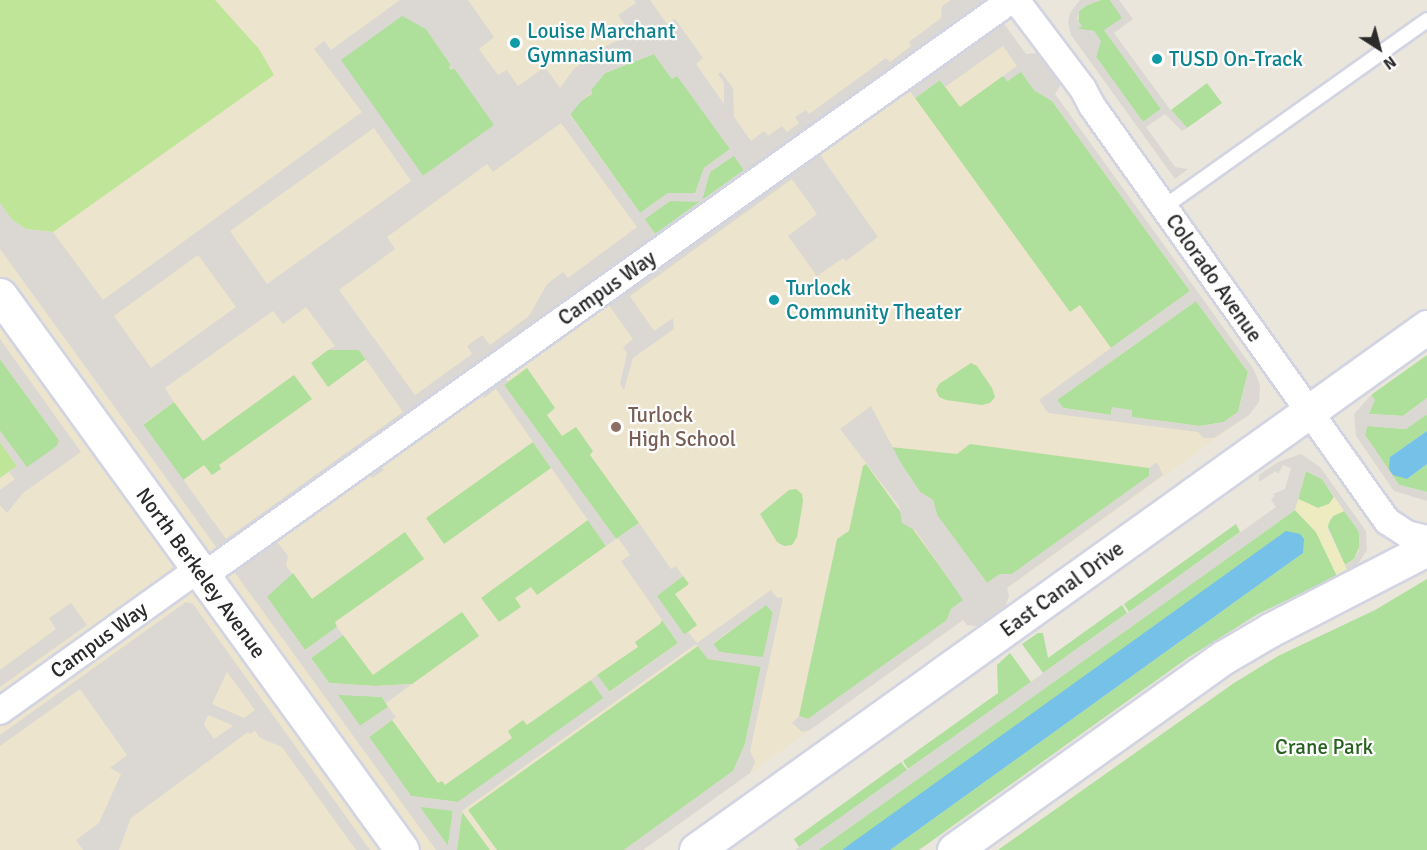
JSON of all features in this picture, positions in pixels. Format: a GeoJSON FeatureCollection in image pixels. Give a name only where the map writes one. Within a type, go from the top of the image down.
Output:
{"type":"FeatureCollection","features":[{"type":"Feature","properties":{"kind":"main road","name":"North Berkeley Avenue"},"geometry":{"type":"LineString","coordinates":[[0,296],[402,850]]}},
{"type":"Feature","properties":{"kind":"main road","name":"East Canal Drive"},"geometry":{"type":"LineString","coordinates":[[696,850],[1427,327]]}},
{"type":"Feature","properties":{"kind":"main road"},"geometry":{"type":"LineString","coordinates":[[954,850],[1224,657],[1269,630],[1427,549]]}},
{"type":"Feature","properties":{"kind":"street","name":"Colorado Avenue"},"geometry":{"type":"LineString","coordinates":[[1021,2],[1083,89],[1092,106],[1387,521],[1407,534],[1427,539]]}},
{"type":"Feature","properties":{"kind":"street","name":"Campus Way"},"geometry":{"type":"LineString","coordinates":[[0,711],[1021,2]]}},
{"type":"Feature","properties":{"kind":"lane"},"geometry":{"type":"LineString","coordinates":[[1164,207],[1427,20]]}},
{"type":"Feature","properties":{"kind":"shaded area","name":"Turlock High School"},"geometry":{"type":"Polygon","coordinates":[[[0,0],[987,0],[1254,370],[1260,385],[1259,402],[1249,415],[643,850],[0,850],[0,0]]]}},
{"type":"Feature","properties":{"kind":"shaded area"},"geometry":{"type":"Polygon","coordinates":[[[400,0],[468,0],[494,37],[479,49],[498,75],[507,70],[518,86],[545,67],[560,88],[574,69],[593,55],[610,44],[632,35],[618,15],[636,3],[634,0],[650,0],[667,24],[675,19],[703,58],[696,64],[724,104],[724,83],[718,74],[721,72],[733,88],[734,117],[751,141],[764,131],[768,136],[782,126],[787,132],[799,123],[795,117],[806,110],[809,114],[886,58],[890,62],[911,46],[909,42],[941,18],[942,6],[951,0],[987,0],[1026,54],[1038,53],[1045,57],[1060,78],[1060,86],[1055,94],[1254,370],[1260,385],[1259,402],[1249,415],[1214,438],[1203,438],[1198,432],[1048,413],[1039,400],[1190,291],[1052,101],[1034,90],[1021,72],[1007,81],[1003,76],[1017,66],[1003,46],[945,87],[940,80],[915,98],[909,90],[880,110],[878,107],[818,152],[878,237],[846,261],[843,258],[817,276],[788,236],[817,214],[792,179],[630,296],[654,331],[673,318],[674,329],[633,358],[624,390],[620,384],[627,353],[623,347],[633,339],[608,304],[580,325],[578,322],[504,375],[508,382],[504,385],[616,539],[612,542],[606,546],[496,389],[484,398],[480,393],[387,459],[388,461],[381,466],[384,470],[372,478],[368,473],[275,539],[288,556],[286,566],[292,574],[267,597],[305,650],[337,627],[343,635],[311,658],[329,683],[375,686],[412,684],[386,703],[382,697],[338,695],[360,726],[388,707],[396,717],[369,737],[411,796],[458,802],[603,698],[591,680],[597,675],[610,692],[678,643],[621,561],[630,555],[618,538],[639,523],[671,569],[676,566],[683,576],[657,596],[684,634],[688,632],[697,643],[771,590],[776,597],[783,598],[750,751],[755,762],[750,773],[643,850],[624,850],[733,771],[745,744],[761,667],[708,659],[696,644],[462,811],[457,850],[436,850],[0,249],[0,203],[12,220],[26,229],[53,232],[103,300],[362,112],[314,49],[324,41],[331,50],[400,0]],[[402,16],[341,60],[423,176],[494,125],[454,68],[451,70],[449,67],[451,65],[426,29],[402,16]],[[654,54],[605,73],[591,90],[592,93],[581,101],[570,115],[640,213],[668,193],[695,193],[704,168],[730,149],[677,76],[672,79],[654,54]],[[561,123],[493,172],[487,164],[387,237],[395,249],[339,290],[415,395],[472,354],[467,346],[482,335],[490,345],[529,316],[547,284],[563,272],[568,278],[637,227],[561,123]],[[374,128],[230,231],[267,284],[411,181],[374,128]],[[734,156],[710,172],[702,201],[744,170],[734,156]],[[670,201],[645,219],[655,234],[700,202],[670,201]],[[198,255],[114,316],[151,368],[236,307],[198,255]],[[1196,301],[1057,400],[1063,408],[1111,415],[1112,407],[1132,410],[1132,417],[1199,426],[1224,422],[1238,412],[1248,372],[1196,301]],[[306,307],[283,324],[273,311],[165,388],[174,402],[143,424],[226,539],[403,412],[359,350],[328,350],[335,346],[306,307]],[[766,605],[713,643],[719,652],[763,657],[773,613],[766,605]],[[420,807],[447,845],[453,811],[420,807]]]}},
{"type":"Feature","properties":{"kind":"shaded area"},"geometry":{"type":"Polygon","coordinates":[[[1080,0],[1101,0],[1079,11],[1077,19],[1082,26],[1078,29],[1094,31],[1101,41],[1096,57],[1143,122],[1161,109],[1104,30],[1122,18],[1110,0],[1119,0],[1133,19],[1114,33],[1169,108],[1187,128],[1182,131],[1165,114],[1146,127],[1175,167],[1188,169],[1175,179],[1071,35],[1068,22],[1070,13],[1080,0]]]}},
{"type":"Feature","properties":{"kind":"shaded area"},"geometry":{"type":"Polygon","coordinates":[[[0,339],[81,452],[23,493],[7,513],[0,505],[0,490],[15,479],[9,472],[17,466],[0,442],[0,431],[27,467],[57,446],[59,440],[0,359],[0,339]]]}},
{"type":"Feature","properties":{"kind":"shaded area"},"geometry":{"type":"Polygon","coordinates":[[[1371,395],[1375,400],[1369,414],[1403,416],[1427,398],[1427,414],[1406,429],[1367,426],[1365,435],[1399,485],[1427,492],[1427,501],[1394,491],[1356,436],[1354,414],[1371,395]]]}},
{"type":"Feature","properties":{"kind":"shaded area"},"geometry":{"type":"Polygon","coordinates":[[[871,406],[902,465],[920,492],[933,500],[937,515],[987,583],[1000,574],[1012,574],[1149,476],[1149,468],[1157,462],[1163,475],[1007,588],[1009,596],[1005,607],[977,626],[967,625],[963,620],[810,730],[802,732],[792,723],[799,716],[808,719],[947,620],[951,609],[963,600],[916,531],[902,523],[899,506],[840,429],[871,406]]]}},
{"type":"Feature","properties":{"kind":"shaded area"},"geometry":{"type":"Polygon","coordinates":[[[1301,454],[1320,467],[1366,531],[1367,550],[1356,567],[1348,571],[1345,566],[1354,559],[1359,551],[1359,532],[1322,479],[1306,471],[1295,510],[818,850],[795,850],[1276,507],[1271,499],[1275,496],[1273,494],[1285,489],[1291,468],[1283,465],[1278,474],[1276,471],[1259,482],[1259,475],[1278,462],[1301,454]]]}},
{"type":"Feature","properties":{"kind":"shaded area"},"geometry":{"type":"Polygon","coordinates":[[[186,602],[193,604],[370,850],[356,850],[282,747],[260,738],[255,731],[250,734],[248,732],[131,818],[119,850],[83,850],[76,840],[99,823],[121,774],[110,768],[127,755],[80,689],[0,746],[0,735],[186,602]],[[227,672],[212,704],[244,718],[255,710],[227,672]],[[208,715],[204,725],[214,739],[233,726],[232,725],[208,715]]]}},
{"type":"Feature","properties":{"kind":"shaded area"},"geometry":{"type":"Polygon","coordinates":[[[71,603],[87,625],[0,687],[0,670],[56,629],[49,618],[71,603]]]}},
{"type":"Feature","properties":{"kind":"green space"},"geometry":{"type":"Polygon","coordinates":[[[0,0],[215,0],[259,49],[274,75],[53,232],[26,229],[12,220],[0,203],[0,0]]]}},
{"type":"Feature","properties":{"kind":"green space"},"geometry":{"type":"Polygon","coordinates":[[[1101,0],[1110,0],[1123,18],[1105,31],[1161,109],[1143,122],[1096,57],[1100,41],[1094,31],[1078,29],[1079,11],[1101,0]]]}},
{"type":"Feature","properties":{"kind":"green space"},"geometry":{"type":"Polygon","coordinates":[[[402,15],[426,29],[451,65],[449,67],[451,70],[454,68],[495,125],[423,176],[340,60],[402,15]]]}},
{"type":"Feature","properties":{"kind":"green space"},"geometry":{"type":"Polygon","coordinates":[[[654,54],[672,79],[677,75],[730,149],[704,168],[695,194],[668,193],[640,213],[570,114],[581,101],[592,94],[591,90],[605,73],[654,54]]]}},
{"type":"Feature","properties":{"kind":"green space"},"geometry":{"type":"Polygon","coordinates":[[[1021,71],[1034,90],[1052,101],[1190,291],[1111,348],[1080,305],[1070,312],[915,98],[940,80],[960,107],[1003,76],[1008,81],[1021,71]]]}},
{"type":"Feature","properties":{"kind":"green space"},"geometry":{"type":"Polygon","coordinates":[[[1207,83],[1222,103],[1187,128],[1171,110],[1207,83]]]}},
{"type":"Feature","properties":{"kind":"green space"},"geometry":{"type":"Polygon","coordinates":[[[734,155],[744,170],[655,234],[644,219],[670,201],[700,201],[710,172],[734,155]]]}},
{"type":"Feature","properties":{"kind":"green space"},"geometry":{"type":"Polygon","coordinates":[[[1196,301],[1248,372],[1238,412],[1224,422],[1200,426],[1131,417],[1112,407],[1111,415],[1063,408],[1057,400],[1196,301]]]}},
{"type":"Feature","properties":{"kind":"green space"},"geometry":{"type":"Polygon","coordinates":[[[328,350],[359,350],[366,359],[328,387],[311,363],[328,350]]]}},
{"type":"Feature","properties":{"kind":"green space"},"geometry":{"type":"Polygon","coordinates":[[[1427,355],[1427,398],[1403,416],[1369,414],[1374,400],[1371,395],[1427,355]]]}},
{"type":"Feature","properties":{"kind":"green space"},"geometry":{"type":"Polygon","coordinates":[[[0,359],[59,440],[57,446],[27,468],[0,431],[0,359]]]}},
{"type":"Feature","properties":{"kind":"green space"},"geometry":{"type":"Polygon","coordinates":[[[971,363],[977,366],[992,388],[995,397],[990,403],[982,405],[939,397],[936,390],[939,384],[971,363]]]}},
{"type":"Feature","properties":{"kind":"green space"},"geometry":{"type":"Polygon","coordinates":[[[527,368],[555,408],[547,415],[562,436],[576,427],[593,451],[590,455],[639,523],[616,539],[504,385],[527,368]]]}},
{"type":"Feature","properties":{"kind":"green space"},"geometry":{"type":"Polygon","coordinates":[[[294,375],[312,399],[219,465],[221,469],[212,475],[204,465],[183,480],[143,425],[174,402],[203,441],[294,375]]]}},
{"type":"Feature","properties":{"kind":"green space"},"geometry":{"type":"Polygon","coordinates":[[[1427,414],[1427,431],[1390,457],[1407,479],[1427,464],[1427,492],[1399,485],[1365,435],[1367,426],[1406,429],[1427,414]]]}},
{"type":"Feature","properties":{"kind":"green space"},"geometry":{"type":"Polygon","coordinates":[[[0,442],[17,466],[0,478],[0,442]]]}},
{"type":"Feature","properties":{"kind":"green space"},"geometry":{"type":"Polygon","coordinates":[[[533,442],[551,468],[444,544],[426,518],[533,442]]]}},
{"type":"Feature","properties":{"kind":"green space"},"geometry":{"type":"Polygon","coordinates":[[[970,444],[1149,468],[1149,476],[1012,574],[1000,574],[987,583],[937,515],[933,500],[920,492],[890,447],[957,454],[970,444]]]}},
{"type":"Feature","properties":{"kind":"green space"},"geometry":{"type":"Polygon","coordinates":[[[866,464],[964,600],[951,609],[947,620],[808,719],[799,716],[837,539],[849,531],[863,466],[866,464]]]}},
{"type":"Feature","properties":{"kind":"green space"},"geometry":{"type":"Polygon","coordinates":[[[1306,471],[1322,479],[1334,497],[1329,504],[1318,508],[1298,499],[1306,471]]]}},
{"type":"Feature","properties":{"kind":"green space"},"geometry":{"type":"Polygon","coordinates":[[[796,489],[802,494],[803,501],[797,537],[792,545],[784,546],[777,542],[760,514],[789,490],[796,489]]]}},
{"type":"Feature","properties":{"kind":"green space"},"geometry":{"type":"Polygon","coordinates":[[[1295,510],[1316,532],[1337,576],[1258,614],[1189,657],[919,850],[890,850],[1303,553],[842,850],[818,850],[1295,510]]]}},
{"type":"Feature","properties":{"kind":"green space"},"geometry":{"type":"Polygon","coordinates":[[[1344,511],[1358,529],[1361,543],[1354,559],[1345,565],[1327,525],[1334,515],[1344,511]]]}},
{"type":"Feature","properties":{"kind":"green space"},"geometry":{"type":"Polygon","coordinates":[[[588,520],[606,546],[537,595],[531,587],[515,598],[521,607],[499,622],[481,598],[588,520]]]}},
{"type":"Feature","properties":{"kind":"green space"},"geometry":{"type":"Polygon","coordinates":[[[1236,524],[1240,532],[1129,612],[1124,604],[1236,524]]]}},
{"type":"Feature","properties":{"kind":"green space"},"geometry":{"type":"Polygon","coordinates":[[[405,532],[424,559],[335,622],[337,627],[305,650],[266,596],[293,573],[312,599],[405,532]]]}},
{"type":"Feature","properties":{"kind":"green space"},"geometry":{"type":"Polygon","coordinates":[[[683,576],[689,584],[675,594],[697,625],[684,635],[656,596],[683,576]]]}},
{"type":"Feature","properties":{"kind":"green space","name":"Crane Park"},"geometry":{"type":"Polygon","coordinates":[[[1427,579],[1427,850],[998,850],[1234,683],[1278,656],[1375,610],[1427,579]]]}},
{"type":"Feature","properties":{"kind":"green space"},"geometry":{"type":"Polygon","coordinates":[[[767,604],[773,613],[763,658],[719,652],[713,644],[767,604]]]}},
{"type":"Feature","properties":{"kind":"green space"},"geometry":{"type":"Polygon","coordinates":[[[1122,605],[1127,613],[1043,673],[1022,644],[1038,633],[1043,633],[1048,658],[1122,605]]]}},
{"type":"Feature","properties":{"kind":"green space"},"geometry":{"type":"Polygon","coordinates":[[[462,612],[479,636],[412,684],[375,686],[329,683],[311,658],[343,635],[373,675],[462,612]]]}},
{"type":"Feature","properties":{"kind":"green space"},"geometry":{"type":"Polygon","coordinates":[[[662,620],[678,643],[609,692],[597,675],[638,647],[635,642],[660,624],[662,620]]]}},
{"type":"Feature","properties":{"kind":"green space"},"geometry":{"type":"Polygon","coordinates":[[[698,646],[708,659],[761,666],[745,744],[733,771],[624,850],[497,850],[468,810],[698,646]]]}},
{"type":"Feature","properties":{"kind":"green space"},"geometry":{"type":"Polygon","coordinates":[[[1010,653],[1031,682],[908,769],[903,761],[998,693],[997,665],[1010,653]]]}},
{"type":"Feature","properties":{"kind":"green space"},"geometry":{"type":"Polygon","coordinates":[[[591,680],[604,698],[458,802],[411,796],[369,737],[392,720],[438,783],[442,781],[445,785],[512,738],[508,731],[523,720],[527,725],[591,680]]]}},
{"type":"Feature","properties":{"kind":"green space"},"geometry":{"type":"Polygon","coordinates":[[[337,694],[382,697],[388,707],[360,726],[337,694]]]}},
{"type":"Feature","properties":{"kind":"green space"},"geometry":{"type":"Polygon","coordinates":[[[901,762],[907,770],[799,847],[794,839],[901,762]]]}},
{"type":"Feature","properties":{"kind":"green space"},"geometry":{"type":"Polygon","coordinates":[[[419,806],[453,810],[448,846],[419,806]]]}},
{"type":"Feature","properties":{"kind":"green space"},"geometry":{"type":"Polygon","coordinates":[[[462,812],[490,850],[457,850],[462,812]]]}},
{"type":"Feature","properties":{"kind":"sand"},"geometry":{"type":"Polygon","coordinates":[[[1334,497],[1344,511],[1331,517],[1327,529],[1348,571],[1337,576],[1316,532],[1295,510],[1298,499],[1318,508],[1329,504],[1334,497]]]}},
{"type":"Feature","properties":{"kind":"water"},"geometry":{"type":"Polygon","coordinates":[[[1427,431],[1427,464],[1407,479],[1393,475],[1389,469],[1390,457],[1427,431]]]}},
{"type":"Feature","properties":{"kind":"water"},"geometry":{"type":"Polygon","coordinates":[[[1286,531],[1300,534],[1304,539],[1303,553],[890,850],[842,850],[1286,531]]]}},
{"type":"Feature","properties":{"kind":"place","name":"Louise Marchant Gymnasium"},"geometry":{"type":"Point","coordinates":[515,43]}},
{"type":"Feature","properties":{"kind":"place","name":"TUSD On-Track"},"geometry":{"type":"Point","coordinates":[1157,59]}},
{"type":"Feature","properties":{"kind":"place","name":"Turlock Community Theater"},"geometry":{"type":"Point","coordinates":[774,300]}},
{"type":"Feature","properties":{"kind":"place","name":"Turlock High School"},"geometry":{"type":"Point","coordinates":[616,427]}}]}
